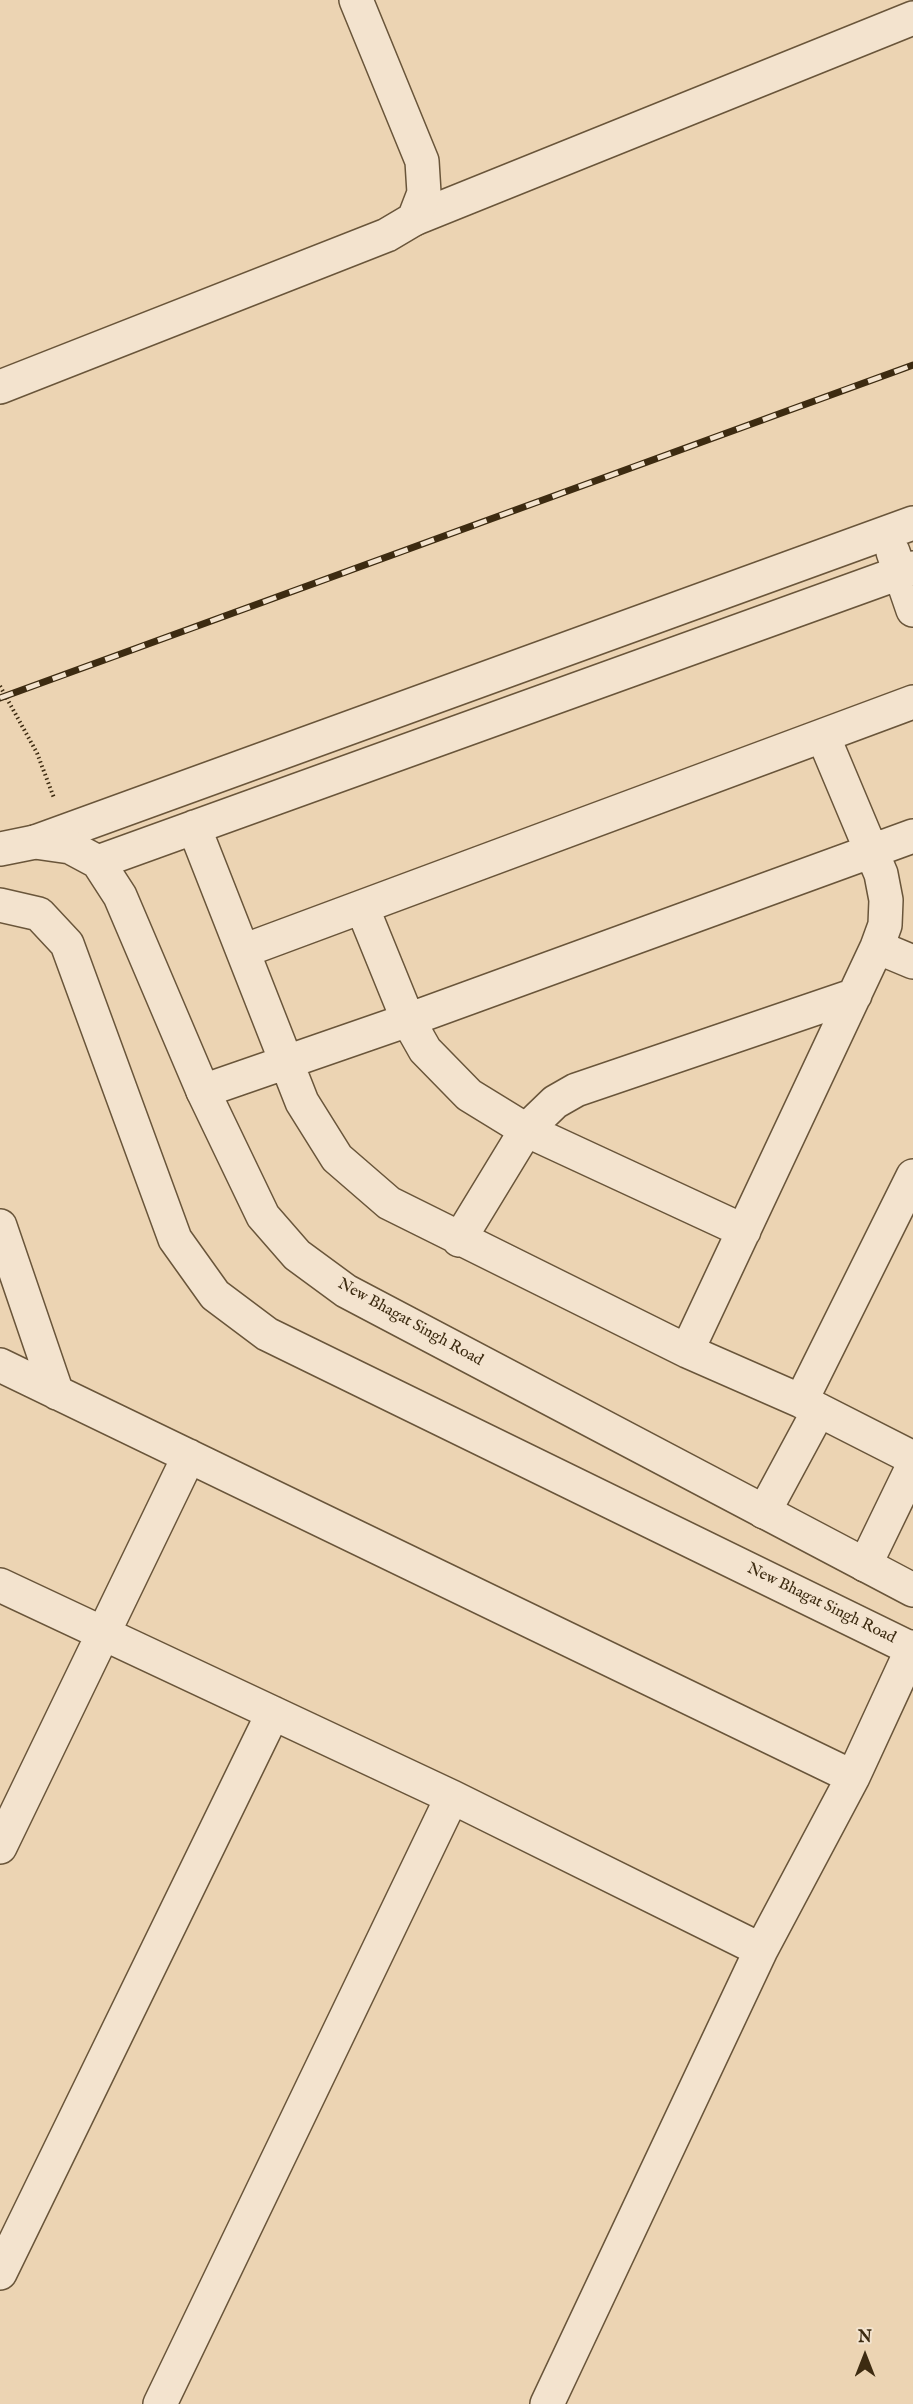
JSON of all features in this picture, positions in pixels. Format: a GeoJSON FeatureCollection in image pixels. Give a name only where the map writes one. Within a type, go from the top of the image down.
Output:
{"type":"FeatureCollection","features":[{"type":"Feature","properties":{"kind":"street"},"geometry":{"type":"LineString","coordinates":[[356,0],[422,161],[424,193],[414,219]]}},
{"type":"Feature","properties":{"kind":"street"},"geometry":{"type":"LineString","coordinates":[[0,387],[387,235],[414,219],[913,18]]}},
{"type":"Feature","properties":{"kind":"street"},"geometry":{"type":"LineString","coordinates":[[50,836],[900,528],[913,610]]}},
{"type":"Feature","properties":{"kind":"street"},"geometry":{"type":"LineString","coordinates":[[98,862],[907,570]]}},
{"type":"Feature","properties":{"kind":"street"},"geometry":{"type":"LineString","coordinates":[[243,951],[913,702]]}},
{"type":"Feature","properties":{"kind":"street"},"geometry":{"type":"LineString","coordinates":[[687,1351],[878,947],[885,925],[886,900],[881,873],[823,736]]}},
{"type":"Feature","properties":{"kind":"street"},"geometry":{"type":"LineString","coordinates":[[194,827],[302,1102],[337,1158],[389,1203],[459,1240],[687,1351],[810,1405],[913,1458]]}},
{"type":"Feature","properties":{"kind":"street","name":"New Bhagat Singh Road"},"geometry":{"type":"LineString","coordinates":[[0,849],[50,836],[98,862],[120,896],[202,1090],[263,1216],[297,1255],[338,1285],[913,1590]]}},
{"type":"Feature","properties":{"kind":"street"},"geometry":{"type":"LineString","coordinates":[[202,1090],[408,1020],[913,836]]}},
{"type":"Feature","properties":{"kind":"street","name":"New Bhagat Singh Road"},"geometry":{"type":"LineString","coordinates":[[0,905],[39,914],[67,944],[175,1239],[215,1295],[267,1334],[913,1648]]}},
{"type":"Feature","properties":{"kind":"street"},"geometry":{"type":"LineString","coordinates":[[362,907],[408,1020],[425,1050],[468,1095],[526,1130],[744,1231]]}},
{"type":"Feature","properties":{"kind":"street"},"geometry":{"type":"LineString","coordinates":[[878,947],[913,962]]}},
{"type":"Feature","properties":{"kind":"street"},"geometry":{"type":"LineString","coordinates":[[459,1240],[526,1130],[555,1102],[576,1090],[855,995]]}},
{"type":"Feature","properties":{"kind":"street"},"geometry":{"type":"LineString","coordinates":[[764,1512],[913,1176]]}},
{"type":"Feature","properties":{"kind":"street"},"geometry":{"type":"LineString","coordinates":[[0,1226],[57,1392]]}},
{"type":"Feature","properties":{"kind":"street"},"geometry":{"type":"LineString","coordinates":[[0,1365],[853,1776]]}},
{"type":"Feature","properties":{"kind":"street"},"geometry":{"type":"LineString","coordinates":[[0,1847],[189,1456]]}},
{"type":"Feature","properties":{"kind":"street"},"geometry":{"type":"LineString","coordinates":[[865,1565],[913,1466]]}},
{"type":"Feature","properties":{"kind":"street"},"geometry":{"type":"LineString","coordinates":[[0,1585],[452,1797],[761,1950]]}},
{"type":"Feature","properties":{"kind":"street"},"geometry":{"type":"LineString","coordinates":[[547,2404],[761,1950],[853,1776],[913,1648]]}},
{"type":"Feature","properties":{"kind":"street"},"geometry":{"type":"LineString","coordinates":[[0,2273],[273,1713]]}},
{"type":"Feature","properties":{"kind":"street"},"geometry":{"type":"LineString","coordinates":[[159,2404],[452,1797]]}},
{"type":"Feature","properties":{"kind":"path"},"geometry":{"type":"LineString","coordinates":[[0,686],[37,753],[50,836]]}},
{"type":"Feature","properties":{"kind":"railway"},"geometry":{"type":"LineString","coordinates":[[0,698],[913,365]]}}]}
